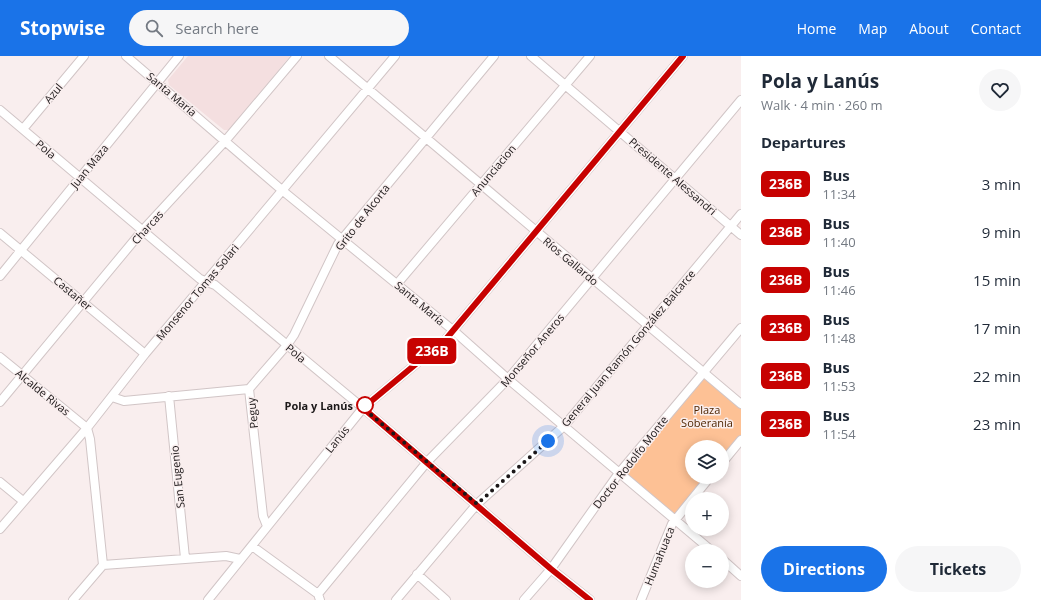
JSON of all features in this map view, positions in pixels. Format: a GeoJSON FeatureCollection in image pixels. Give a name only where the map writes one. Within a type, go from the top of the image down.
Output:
{"type":"FeatureCollection","features":[{"type":"Feature","properties":{"kind":"street","name":"Azul"},"geometry":{"type":"LineString","coordinates":[[23,129],[84,56]]}},
{"type":"Feature","properties":{"kind":"street","name":"Santa María"},"geometry":{"type":"LineString","coordinates":[[126,56],[226,140],[283,191],[454,331],[508,379],[704,544]]}},
{"type":"Feature","properties":{"kind":"street","name":"Juan Maza"},"geometry":{"type":"LineString","coordinates":[[0,276],[179,56]]}},
{"type":"Feature","properties":{"kind":"street","name":"Charcas"},"geometry":{"type":"LineString","coordinates":[[0,402],[142,232],[226,140],[297,56]]}},
{"type":"Feature","properties":{"kind":"street","name":"Ríos Gallardo"},"geometry":{"type":"LineString","coordinates":[[329,56],[741,404]]}},
{"type":"Feature","properties":{"kind":"street","name":"Monsenor Tomas Solari"},"geometry":{"type":"LineString","coordinates":[[0,529],[87,428],[145,354],[395,56]]}},
{"type":"Feature","properties":{"kind":"street","name":"Grito de Alcorta"},"geometry":{"type":"LineString","coordinates":[[249,389],[288,345],[342,239],[494,56]]}},
{"type":"Feature","properties":{"kind":"street","name":"Presidente Alessandri"},"geometry":{"type":"LineString","coordinates":[[531,56],[621,131],[741,235]]}},
{"type":"Feature","properties":{"kind":"street","name":"Anunciacion"},"geometry":{"type":"LineString","coordinates":[[397,284],[590,56]]}},
{"type":"Feature","properties":{"kind":"street","name":"Lanús"},"geometry":{"type":"LineString","coordinates":[[208,600],[363,408],[454,331],[683,56]]}},
{"type":"Feature","properties":{"kind":"street","name":"Monseñor Aneros"},"geometry":{"type":"LineString","coordinates":[[319,597],[427,462],[508,379],[741,100]]}},
{"type":"Feature","properties":{"kind":"street","name":"Pola"},"geometry":{"type":"LineString","coordinates":[[0,110],[80,177],[142,232],[200,279],[215,285],[288,345],[477,504],[551,569],[590,600]]}},
{"type":"Feature","properties":{"kind":"street","name":"General Juan Ramón González Balcarce"},"geometry":{"type":"LineString","coordinates":[[396,600],[477,504],[564,426],[741,214]]}},
{"type":"Feature","properties":{"kind":"street","name":"Castañer"},"geometry":{"type":"LineString","coordinates":[[0,233],[145,354]]}},
{"type":"Feature","properties":{"kind":"street","name":"Doctor Rodolfo Monte"},"geometry":{"type":"LineString","coordinates":[[524,600],[551,569],[619,473],[741,328]]}},
{"type":"Feature","properties":{"kind":"street","name":"Alcalde Rivas"},"geometry":{"type":"LineString","coordinates":[[0,357],[87,428]]}},
{"type":"Feature","properties":{"kind":"street","name":"Peguy"},"geometry":{"type":"LineString","coordinates":[[112,398],[124,401],[249,389],[263,516],[267,526]]}},
{"type":"Feature","properties":{"kind":"street","name":"San Eugenio"},"geometry":{"type":"LineString","coordinates":[[169,396],[185,558]]}},
{"type":"Feature","properties":{"kind":"street"},"geometry":{"type":"LineString","coordinates":[[87,428],[90,439],[103,565]]}},
{"type":"Feature","properties":{"kind":"street"},"geometry":{"type":"LineString","coordinates":[[729,455],[741,440]]}},
{"type":"Feature","properties":{"kind":"street"},"geometry":{"type":"LineString","coordinates":[[0,482],[23,501]]}},
{"type":"Feature","properties":{"kind":"street","name":"Humahuaca"},"geometry":{"type":"LineString","coordinates":[[641,600],[674,519],[704,484]]}},
{"type":"Feature","properties":{"kind":"street"},"geometry":{"type":"LineString","coordinates":[[252,546],[319,597]]}},
{"type":"Feature","properties":{"kind":"street"},"geometry":{"type":"LineString","coordinates":[[73,600],[103,565],[226,556],[240,559]]}},
{"type":"Feature","properties":{"kind":"street"},"geometry":{"type":"LineString","coordinates":[[729,565],[741,576]]}},
{"type":"Feature","properties":{"kind":"street"},"geometry":{"type":"LineString","coordinates":[[417,574],[446,600]]}},
{"type":"Feature","properties":{"kind":"shaded area"},"geometry":{"type":"Polygon","coordinates":[[[188,56],[290,56],[230,130],[224,130],[169,85],[168,80],[188,56]]]}},
{"type":"Feature","properties":{"kind":"green space","name":"Plaza Soberanía"},"geometry":{"type":"Polygon","coordinates":[[[703,373],[741,404],[741,440],[729,455],[729,440],[685,440],[685,484],[704,484],[697,492],[685,492],[685,506],[674,519],[619,473],[703,373]]]}},
{"type":"Feature","properties":{"kind":"bus line","name":"236B"},"geometry":{"type":"LineString","coordinates":[[590,600],[551,569],[477,504],[363,408],[446,339],[537,233],[683,56]]}},
{"type":"Feature","properties":{"kind":"place","name":"Pola y Lanús"},"geometry":{"type":"Point","coordinates":[365,405]}},
{"type":"Feature","properties":{"kind":"route"},"geometry":{"type":"LineString","coordinates":[[365,405],[363,408],[477,504],[483,497],[548,441]]}}]}
